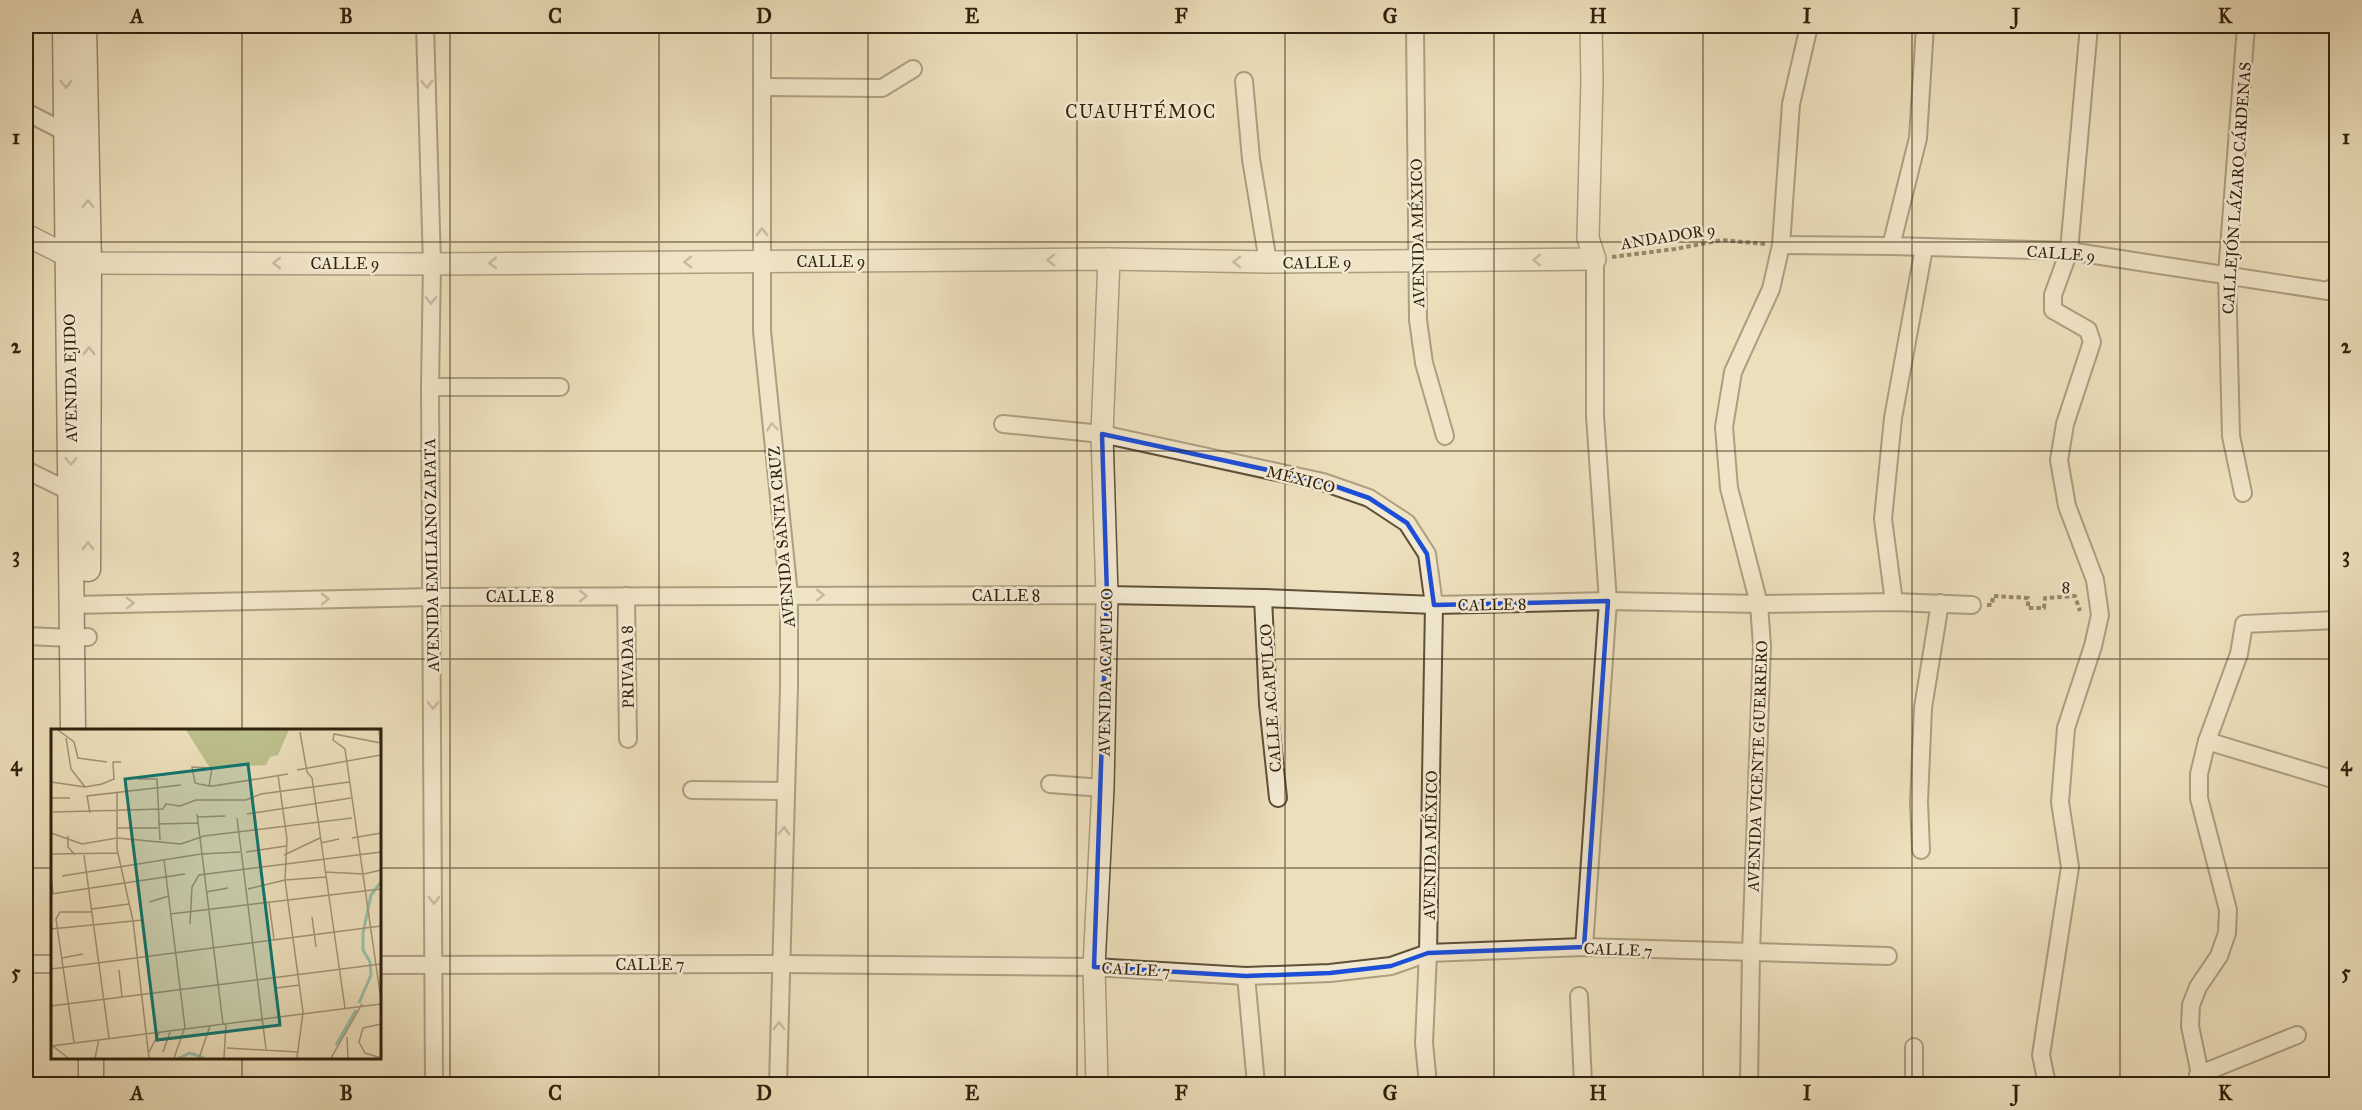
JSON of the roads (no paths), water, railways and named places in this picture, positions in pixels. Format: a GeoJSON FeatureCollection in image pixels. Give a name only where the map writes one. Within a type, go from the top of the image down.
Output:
{"type":"FeatureCollection","features":[{"type":"Feature","properties":{"kind":"main road","name":"AVENIDA EJIDO"},"geometry":{"type":"LineString","coordinates":[[68,26],[67,133],[78,259]]}},
{"type":"Feature","properties":{"kind":"main road","name":"AVENIDA EJIDO"},"geometry":{"type":"LineString","coordinates":[[68,26],[78,259],[80,496],[80,637],[73,729]]}},
{"type":"Feature","properties":{"kind":"main road","name":"AVENIDA EJIDO"},"geometry":{"type":"LineString","coordinates":[[80,637],[89,729]]}},
{"type":"Feature","properties":{"kind":"main road"},"geometry":{"type":"LineString","coordinates":[[75,1059],[75,1084]]}},
{"type":"Feature","properties":{"kind":"main road"},"geometry":{"type":"LineString","coordinates":[[91,1059],[91,1084]]}},
{"type":"Feature","properties":{"kind":"street","name":"AVENIDA EMILIANO ZAPATA"},"geometry":{"type":"LineString","coordinates":[[425,26],[432,264],[430,387],[434,1084]]}},
{"type":"Feature","properties":{"kind":"street","name":"AVENIDA SANTA CRUZ"},"geometry":{"type":"LineString","coordinates":[[762,26],[762,331],[789,595],[789,687],[778,1084]]}},
{"type":"Feature","properties":{"kind":"street","name":"AVENIDA MÉXICO"},"geometry":{"type":"LineString","coordinates":[[1415,26],[1418,320],[1424,363],[1445,436]]}},
{"type":"Feature","properties":{"kind":"street"},"geometry":{"type":"LineString","coordinates":[[1584,947],[1608,601],[1595,416],[1595,259],[1588,237],[1591,26]]}},
{"type":"Feature","properties":{"kind":"street","name":"AVENIDA VICENTE GUERRERO"},"geometry":{"type":"LineString","coordinates":[[1749,1084],[1750,953],[1762,646],[1759,604],[1729,488],[1724,427],[1733,372],[1771,289],[1781,245],[1791,104],[1809,26]]}},
{"type":"Feature","properties":{"kind":"street"},"geometry":{"type":"LineString","coordinates":[[1892,246],[1918,138],[1925,26]]}},
{"type":"Feature","properties":{"kind":"street"},"geometry":{"type":"LineString","coordinates":[[2047,1084],[2041,1056],[2070,867],[2060,802],[2066,728],[2093,646],[2100,615],[2096,580],[2067,506],[2059,460],[2065,424],[2092,342],[2088,330],[2053,310],[2053,295],[2069,251],[2089,26]]}},
{"type":"Feature","properties":{"kind":"street","name":"CALLEJÓN LÁZARO CÁRDENAS"},"geometry":{"type":"LineString","coordinates":[[2243,493],[2231,436],[2227,274],[2246,26]]}},
{"type":"Feature","properties":{"kind":"street"},"geometry":{"type":"LineString","coordinates":[[762,87],[882,88],[913,69]]}},
{"type":"Feature","properties":{"kind":"street"},"geometry":{"type":"LineString","coordinates":[[1244,81],[1251,159],[1268,262]]}},
{"type":"Feature","properties":{"kind":"street"},"geometry":{"type":"LineString","coordinates":[[26,112],[67,133]]}},
{"type":"Feature","properties":{"kind":"street"},"geometry":{"type":"LineString","coordinates":[[26,235],[78,259]]}},
{"type":"Feature","properties":{"kind":"street","name":"CALLE 9"},"geometry":{"type":"LineString","coordinates":[[1781,245],[2069,251],[2328,291],[2337,285]]}},
{"type":"Feature","properties":{"kind":"street"},"geometry":{"type":"LineString","coordinates":[[1894,602],[1883,519],[1893,418],[1924,248]]}},
{"type":"Feature","properties":{"kind":"street","name":"CALLE 9"},"geometry":{"type":"LineString","coordinates":[[78,259],[432,264],[1109,259],[1268,262],[1595,259]]}},
{"type":"Feature","properties":{"kind":"street","name":"AVENIDA ACAPULCO"},"geometry":{"type":"LineString","coordinates":[[1097,1084],[1094,967],[1104,788],[1107,595],[1102,434],[1109,259]]}},
{"type":"Feature","properties":{"kind":"street"},"geometry":{"type":"LineString","coordinates":[[430,387],[560,387]]}},
{"type":"Feature","properties":{"kind":"street","name":"MÉXICO"},"geometry":{"type":"LineString","coordinates":[[1003,424],[1102,434],[1323,482],[1369,498],[1407,523],[1427,554],[1434,605]]}},
{"type":"Feature","properties":{"kind":"street"},"geometry":{"type":"LineString","coordinates":[[26,470],[80,496]]}},
{"type":"Feature","properties":{"kind":"street","name":"CALLE 8"},"geometry":{"type":"LineString","coordinates":[[80,604],[432,597],[1107,595],[1434,605],[1608,601],[1759,604],[1894,602],[1972,605]]}},
{"type":"Feature","properties":{"kind":"street","name":"PRIVADA 8"},"geometry":{"type":"LineString","coordinates":[[626,596],[628,739]]}},
{"type":"Feature","properties":{"kind":"street","name":"CALLE ACAPULCO"},"geometry":{"type":"LineString","coordinates":[[1263,598],[1268,704],[1278,798]]}},
{"type":"Feature","properties":{"kind":"street"},"geometry":{"type":"LineString","coordinates":[[1920,850],[1919,802],[1923,708],[1940,603]]}},
{"type":"Feature","properties":{"kind":"street","name":"AVENIDA MÉXICO"},"geometry":{"type":"LineString","coordinates":[[1428,1084],[1424,1043],[1428,952],[1434,605]]}},
{"type":"Feature","properties":{"kind":"street"},"geometry":{"type":"LineString","coordinates":[[2297,1035],[2200,1080],[2190,1026],[2191,1005],[2198,987],[2219,956],[2227,933],[2228,910],[2199,798],[2199,774],[2207,741],[2239,654],[2244,624],[2337,620]]}},
{"type":"Feature","properties":{"kind":"street"},"geometry":{"type":"LineString","coordinates":[[26,636],[80,637]]}},
{"type":"Feature","properties":{"kind":"street"},"geometry":{"type":"LineString","coordinates":[[2207,741],[2337,780]]}},
{"type":"Feature","properties":{"kind":"street"},"geometry":{"type":"LineString","coordinates":[[1050,783],[1104,788]]}},
{"type":"Feature","properties":{"kind":"street"},"geometry":{"type":"LineString","coordinates":[[692,790],[785,791]]}},
{"type":"Feature","properties":{"kind":"street","name":"CALLE 7"},"geometry":{"type":"LineString","coordinates":[[381,965],[780,964],[1094,967],[1246,976],[1330,973],[1391,966],[1428,952],[1584,947],[1888,956]]}},
{"type":"Feature","properties":{"kind":"street"},"geometry":{"type":"LineString","coordinates":[[26,964],[51,964]]}},
{"type":"Feature","properties":{"kind":"street"},"geometry":{"type":"LineString","coordinates":[[1246,976],[1256,1084]]}},
{"type":"Feature","properties":{"kind":"street"},"geometry":{"type":"LineString","coordinates":[[1579,996],[1583,1084]]}},
{"type":"Feature","properties":{"kind":"street"},"geometry":{"type":"LineString","coordinates":[[1914,1047],[1914,1084]]}},
{"type":"Feature","properties":{"kind":"district","name":"CUAUHTÉMOC"},"geometry":{"type":"Point","coordinates":[1141,112]}}]}
